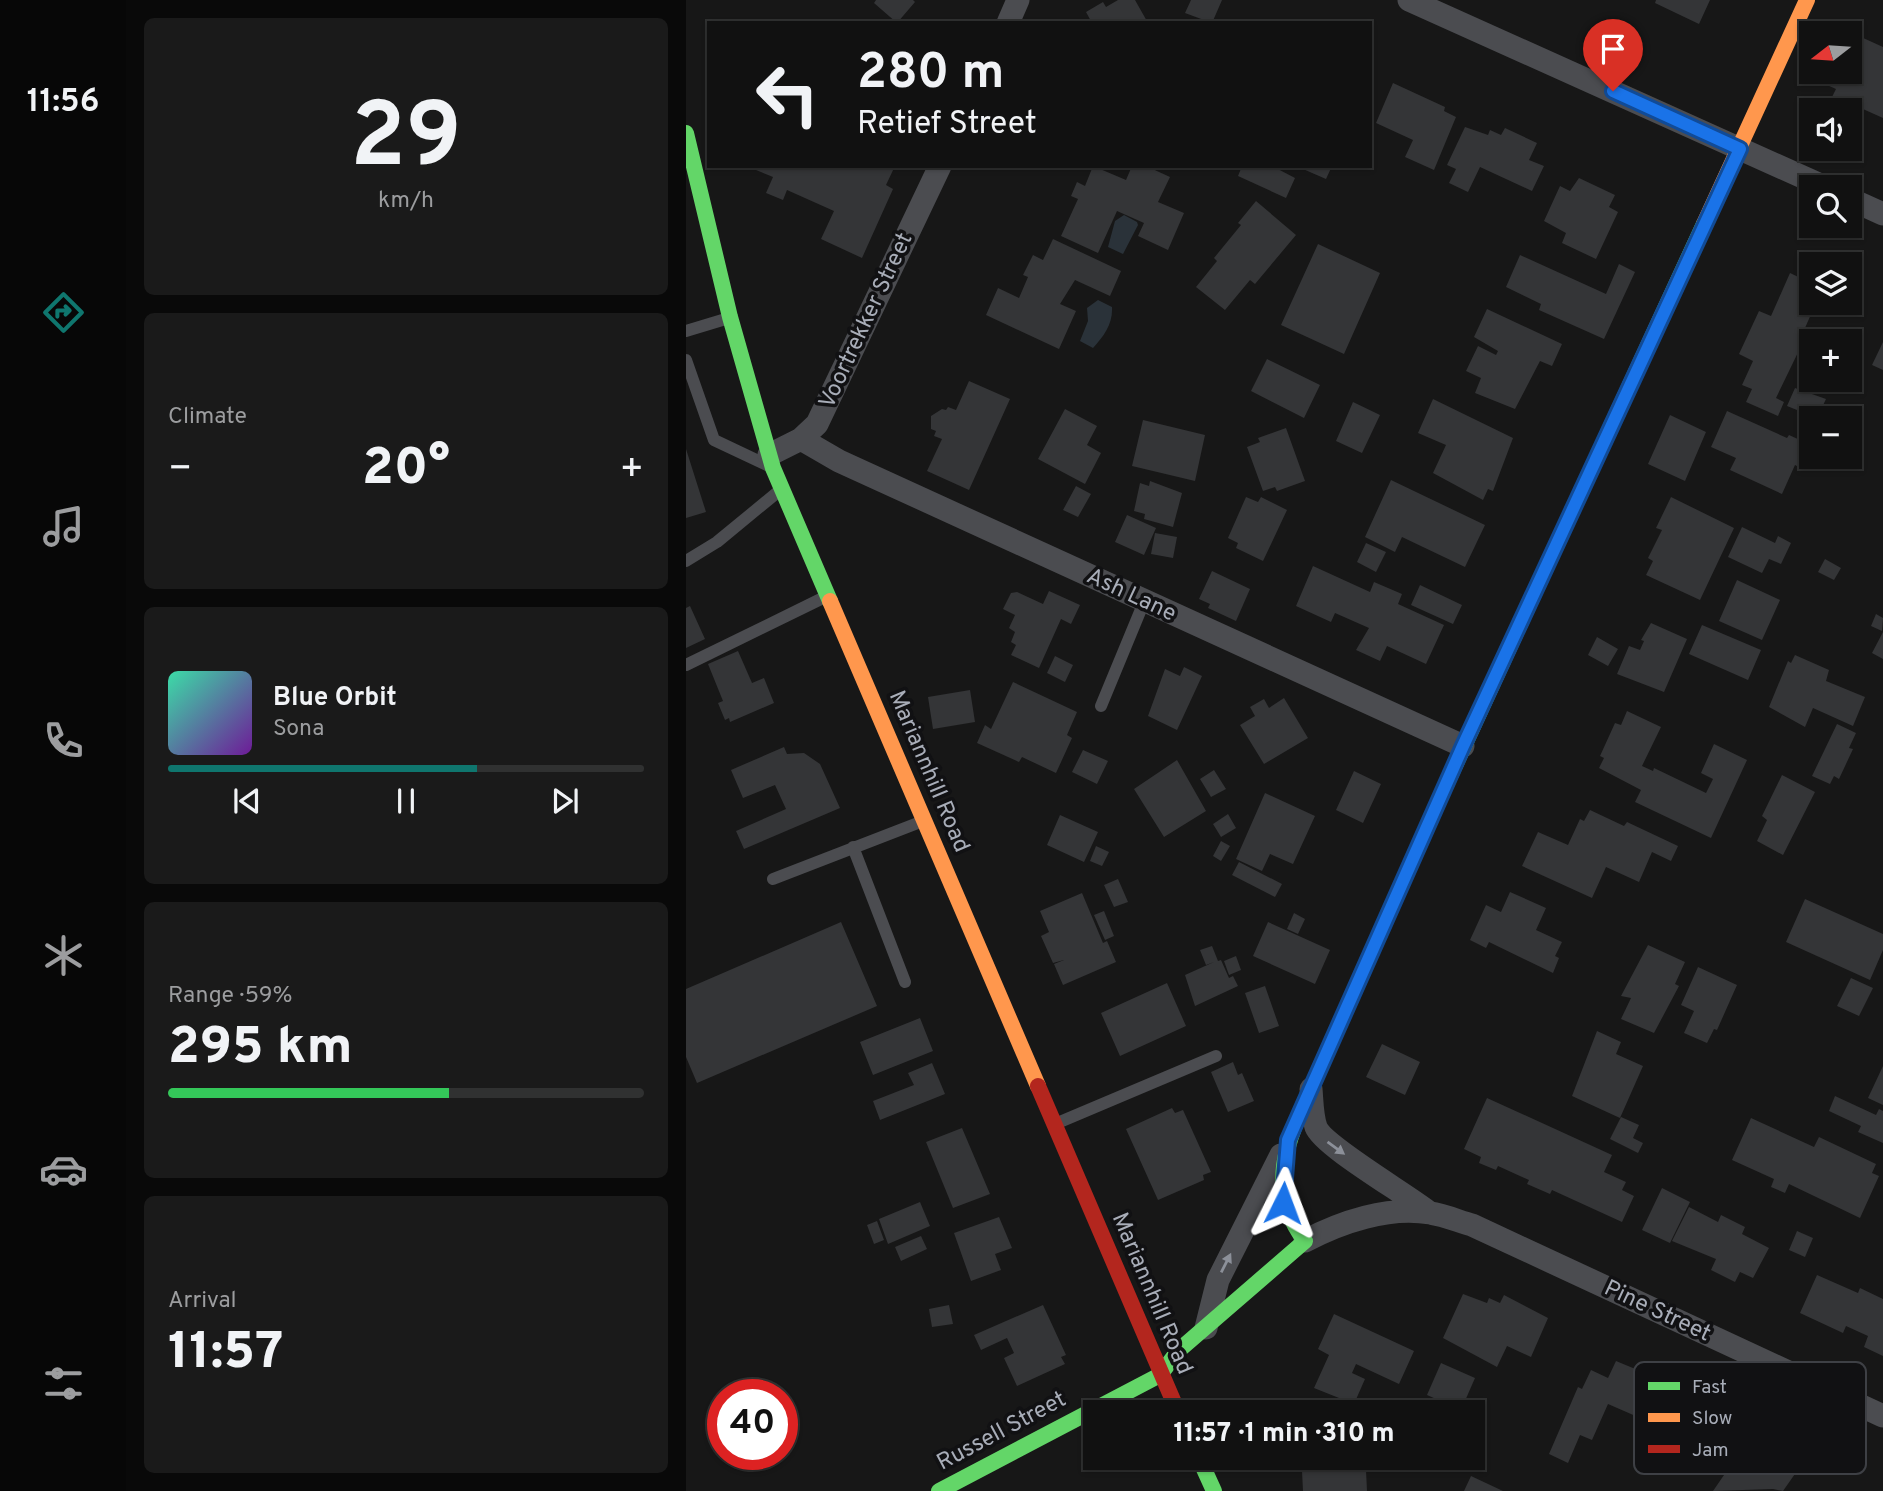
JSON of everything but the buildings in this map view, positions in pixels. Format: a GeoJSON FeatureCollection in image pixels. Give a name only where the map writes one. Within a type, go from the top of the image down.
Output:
{"type":"FeatureCollection","features":[{"type":"Feature","properties":{"kind":"street"},"geometry":{"type":"LineString","coordinates":[[1009,21],[1018,0]]}},
{"type":"Feature","properties":{"kind":"street"},"geometry":{"type":"LineString","coordinates":[[1409,0],[1799,175]]}},
{"type":"Feature","properties":{"kind":"street"},"geometry":{"type":"LineString","coordinates":[[1206,1328],[1217,1280],[1288,1140],[1463,746],[1807,0]]}},
{"type":"Feature","properties":{"kind":"street","name":"Mariannhill Road"},"geometry":{"type":"LineString","coordinates":[[686,133],[730,317],[771,461],[1172,1400]]}},
{"type":"Feature","properties":{"kind":"street","name":"Voortrekker Street"},"geometry":{"type":"LineString","coordinates":[[771,461],[801,439],[824,413],[939,168]]}},
{"type":"Feature","properties":{"kind":"street"},"geometry":{"type":"LineString","coordinates":[[1862,204],[1883,214]]}},
{"type":"Feature","properties":{"kind":"street","name":"Ash Lane"},"geometry":{"type":"LineString","coordinates":[[801,439],[851,467],[1463,746]]}},
{"type":"Feature","properties":{"kind":"street","name":"Pine Street"},"geometry":{"type":"LineString","coordinates":[[1311,1089],[1316,1128],[1329,1144],[1402,1191],[1430,1213]]}},
{"type":"Feature","properties":{"kind":"street"},"geometry":{"type":"LineString","coordinates":[[1160,1375],[1178,1351],[1305,1241],[1289,1222],[1283,1203],[1288,1140]]}},
{"type":"Feature","properties":{"kind":"street","name":"Pine Street"},"geometry":{"type":"LineString","coordinates":[[1305,1241],[1333,1226],[1369,1217],[1404,1212],[1430,1213],[1472,1225],[1767,1362]]}},
{"type":"Feature","properties":{"kind":"street","name":"Russell Street"},"geometry":{"type":"LineString","coordinates":[[939,1491],[1160,1375]]}},
{"type":"Feature","properties":{"kind":"street","name":"Pine Street"},"geometry":{"type":"LineString","coordinates":[[1866,1408],[1883,1416]]}},
{"type":"Feature","properties":{"kind":"street"},"geometry":{"type":"LineString","coordinates":[[1204,1470],[1214,1491]]}},
{"type":"Feature","properties":{"kind":"lane"},"geometry":{"type":"LineString","coordinates":[[686,331],[730,317]]}},
{"type":"Feature","properties":{"kind":"lane"},"geometry":{"type":"LineString","coordinates":[[686,360],[714,440],[771,461]]}},
{"type":"Feature","properties":{"kind":"lane"},"geometry":{"type":"LineString","coordinates":[[686,561],[717,542],[782,488]]}},
{"type":"Feature","properties":{"kind":"lane"},"geometry":{"type":"LineString","coordinates":[[686,665],[827,596]]}},
{"type":"Feature","properties":{"kind":"lane"},"geometry":{"type":"LineString","coordinates":[[1101,706],[1144,602]]}},
{"type":"Feature","properties":{"kind":"lane"},"geometry":{"type":"LineString","coordinates":[[773,879],[923,821]]}},
{"type":"Feature","properties":{"kind":"lane"},"geometry":{"type":"LineString","coordinates":[[853,847],[905,982]]}},
{"type":"Feature","properties":{"kind":"lane"},"geometry":{"type":"LineString","coordinates":[[1055,1124],[1216,1056]]}},
{"type":"Feature","properties":{"kind":"shaded area"},"geometry":{"type":"Polygon","coordinates":[[[1124,215],[1138,225],[1123,254],[1108,247],[1115,221],[1124,215]]]}},
{"type":"Feature","properties":{"kind":"shaded area"},"geometry":{"type":"Polygon","coordinates":[[[1098,300],[1112,307],[1112,313],[1107,329],[1093,348],[1080,341],[1088,321],[1087,308],[1098,300]]]}},
{"type":"Feature","properties":{"kind":"traffic: fast"},"geometry":{"type":"LineString","coordinates":[[686,133],[730,317],[773,468],[830,601]]}},
{"type":"Feature","properties":{"kind":"traffic: fast"},"geometry":{"type":"LineString","coordinates":[[1435,809],[1704,224]]}},
{"type":"Feature","properties":{"kind":"traffic: fast"},"geometry":{"type":"LineString","coordinates":[[939,1491],[1160,1375],[1178,1351],[1305,1241],[1293,1221],[1283,1182],[1289,1142],[1313,1083]]}},
{"type":"Feature","properties":{"kind":"traffic: fast"},"geometry":{"type":"LineString","coordinates":[[1204,1470],[1214,1491]]}},
{"type":"Feature","properties":{"kind":"traffic: slow"},"geometry":{"type":"LineString","coordinates":[[1704,224],[1807,0]]}},
{"type":"Feature","properties":{"kind":"traffic: slow"},"geometry":{"type":"LineString","coordinates":[[830,601],[1038,1086]]}},
{"type":"Feature","properties":{"kind":"traffic: jam"},"geometry":{"type":"LineString","coordinates":[[1313,1083],[1435,809]]}},
{"type":"Feature","properties":{"kind":"traffic: jam"},"geometry":{"type":"LineString","coordinates":[[1038,1086],[1173,1400]]}},
{"type":"Feature","properties":{"kind":"route"},"geometry":{"type":"LineString","coordinates":[[1283,1203],[1288,1140],[1463,746],[1740,149],[1613,91]]}}]}
